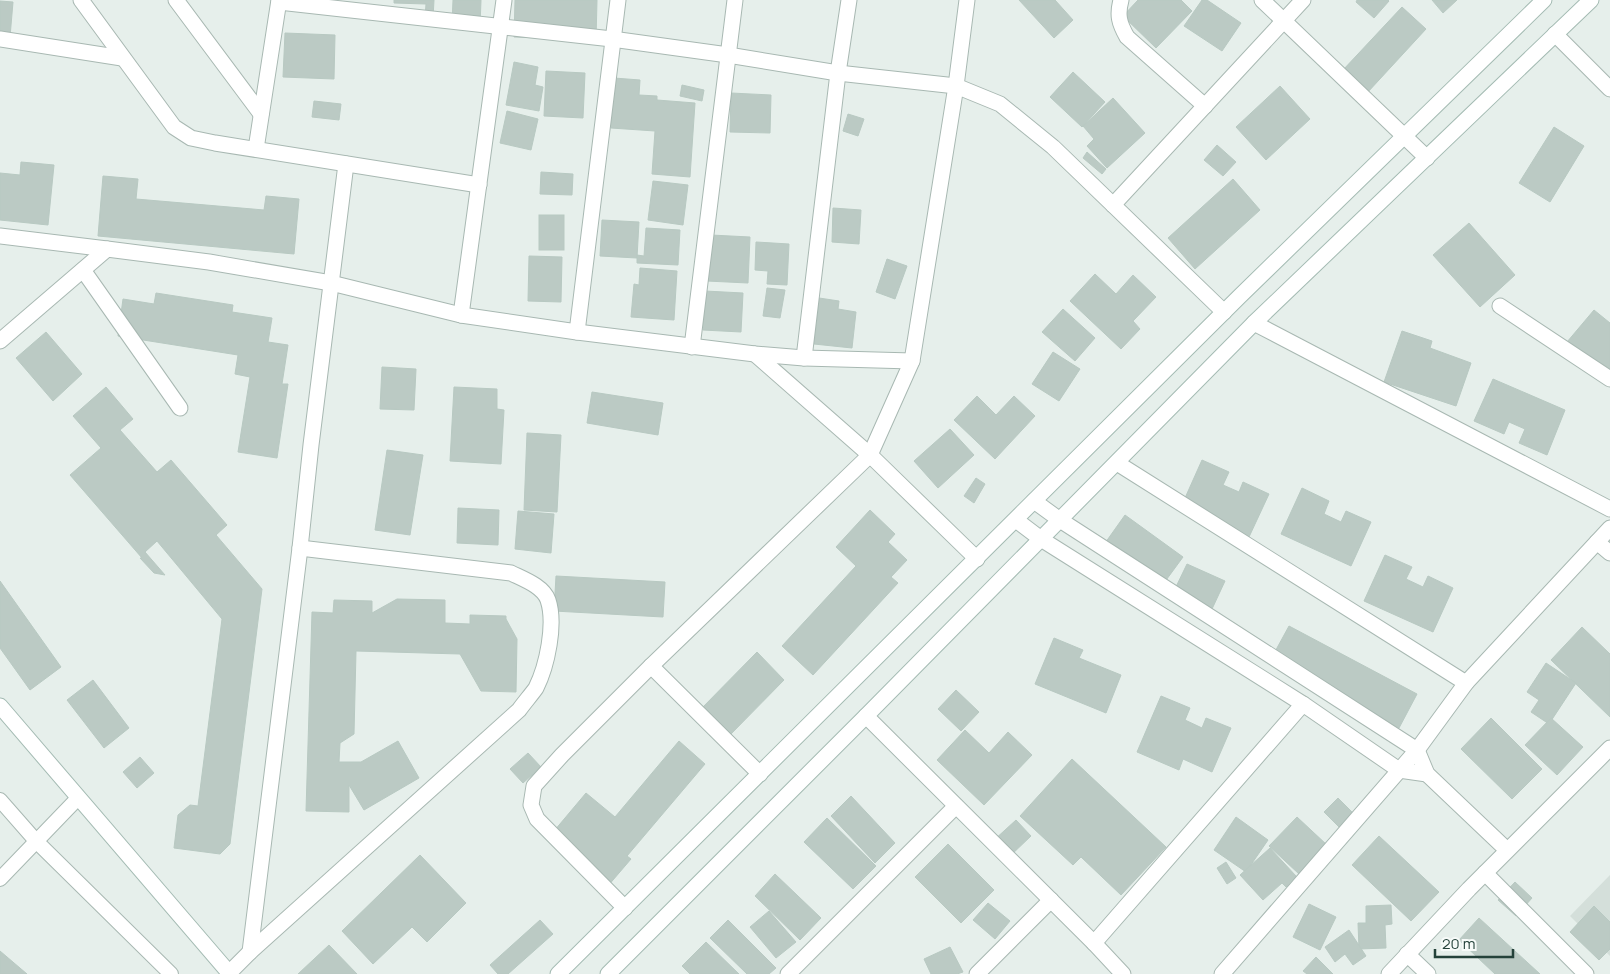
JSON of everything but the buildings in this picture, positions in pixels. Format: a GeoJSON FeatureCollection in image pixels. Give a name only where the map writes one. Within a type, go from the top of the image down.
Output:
{"type":"FeatureCollection","features":[{"type":"Feature","properties":{"kind":"street"},"geometry":{"type":"LineString","coordinates":[[81,0],[174,127],[191,138],[256,150],[479,184]]}},
{"type":"Feature","properties":{"kind":"street"},"geometry":{"type":"LineString","coordinates":[[176,0],[261,114]]}},
{"type":"Feature","properties":{"kind":"street"},"geometry":{"type":"LineString","coordinates":[[461,315],[504,0]]}},
{"type":"Feature","properties":{"kind":"street"},"geometry":{"type":"LineString","coordinates":[[577,332],[618,0]]}},
{"type":"Feature","properties":{"kind":"street"},"geometry":{"type":"LineString","coordinates":[[692,347],[735,0]]}},
{"type":"Feature","properties":{"kind":"street"},"geometry":{"type":"LineString","coordinates":[[804,358],[838,73],[849,0]]}},
{"type":"Feature","properties":{"kind":"street"},"geometry":{"type":"LineString","coordinates":[[625,908],[537,819],[531,805],[534,786],[562,755],[651,666],[870,455],[912,361],[956,86],[967,0]]}},
{"type":"Feature","properties":{"kind":"street"},"geometry":{"type":"LineString","coordinates":[[1121,0],[1118,12],[1120,24],[1127,36],[1205,106]]}},
{"type":"Feature","properties":{"kind":"street"},"geometry":{"type":"LineString","coordinates":[[1262,0],[1427,158]]}},
{"type":"Feature","properties":{"kind":"street"},"geometry":{"type":"LineString","coordinates":[[1113,205],[1303,0]]}},
{"type":"Feature","properties":{"kind":"street"},"geometry":{"type":"LineString","coordinates":[[558,974],[1224,312],[1544,0]]}},
{"type":"Feature","properties":{"kind":"street"},"geometry":{"type":"LineString","coordinates":[[608,974],[1254,323],[1591,0]]}},
{"type":"Feature","properties":{"kind":"street"},"geometry":{"type":"LineString","coordinates":[[256,150],[279,1],[612,39],[838,73],[956,86],[1000,104],[1053,147],[1224,312]]}},
{"type":"Feature","properties":{"kind":"street"},"geometry":{"type":"LineString","coordinates":[[1555,34],[1610,89]]}},
{"type":"Feature","properties":{"kind":"street"},"geometry":{"type":"LineString","coordinates":[[0,39],[122,58]]}},
{"type":"Feature","properties":{"kind":"street"},"geometry":{"type":"LineString","coordinates":[[250,952],[346,164]]}},
{"type":"Feature","properties":{"kind":"street"},"geometry":{"type":"LineString","coordinates":[[0,236],[209,262],[331,283],[461,315],[577,332],[755,354],[804,358],[912,361]]}},
{"type":"Feature","properties":{"kind":"street"},"geometry":{"type":"LineString","coordinates":[[0,341],[107,249]]}},
{"type":"Feature","properties":{"kind":"street"},"geometry":{"type":"LineString","coordinates":[[83,270],[180,408]]}},
{"type":"Feature","properties":{"kind":"street"},"geometry":{"type":"LineString","coordinates":[[1500,306],[1610,379]]}},
{"type":"Feature","properties":{"kind":"street"},"geometry":{"type":"LineString","coordinates":[[1254,323],[1610,509]]}},
{"type":"Feature","properties":{"kind":"street"},"geometry":{"type":"LineString","coordinates":[[755,354],[870,455],[977,559]]}},
{"type":"Feature","properties":{"kind":"street"},"geometry":{"type":"LineString","coordinates":[[1117,463],[1466,682]]}},
{"type":"Feature","properties":{"kind":"street"},"geometry":{"type":"LineString","coordinates":[[1034,501],[1060,520],[1417,750],[1428,774],[1507,850]]}},
{"type":"Feature","properties":{"kind":"street"},"geometry":{"type":"LineString","coordinates":[[1016,520],[1041,539],[1303,704],[1400,770],[1428,774]]}},
{"type":"Feature","properties":{"kind":"street"},"geometry":{"type":"LineString","coordinates":[[1222,974],[1417,750],[1466,682],[1610,528]]}},
{"type":"Feature","properties":{"kind":"street"},"geometry":{"type":"LineString","coordinates":[[1597,542],[1610,553]]}},
{"type":"Feature","properties":{"kind":"street"},"geometry":{"type":"LineString","coordinates":[[0,706],[229,974],[250,952],[519,710],[535,688],[547,655],[551,624],[547,599],[532,582],[511,574],[300,548]]}},
{"type":"Feature","properties":{"kind":"street"},"geometry":{"type":"LineString","coordinates":[[651,666],[760,774]]}},
{"type":"Feature","properties":{"kind":"street"},"geometry":{"type":"LineString","coordinates":[[1094,943],[1303,704]]}},
{"type":"Feature","properties":{"kind":"street"},"geometry":{"type":"LineString","coordinates":[[866,716],[1123,974]]}},
{"type":"Feature","properties":{"kind":"street"},"geometry":{"type":"LineString","coordinates":[[1389,974],[1507,850],[1610,748]]}},
{"type":"Feature","properties":{"kind":"street"},"geometry":{"type":"LineString","coordinates":[[788,974],[956,806]]}},
{"type":"Feature","properties":{"kind":"street"},"geometry":{"type":"LineString","coordinates":[[1485,873],[1587,974]]}},
{"type":"Feature","properties":{"kind":"street"},"geometry":{"type":"LineString","coordinates":[[977,974],[1051,900]]}},
{"type":"Feature","properties":{"kind":"street"},"geometry":{"type":"LineString","coordinates":[[1408,954],[1428,974]]}},
{"type":"Feature","properties":{"kind":"lane"},"geometry":{"type":"LineString","coordinates":[[0,879],[78,798]]}},
{"type":"Feature","properties":{"kind":"lane"},"geometry":{"type":"LineString","coordinates":[[0,800],[36,841],[171,974]]}},
{"type":"Feature","properties":{"kind":"shaded area"},"geometry":{"type":"Polygon","coordinates":[[[1610,875],[1610,956],[1570,916],[1610,875]]]}}]}
